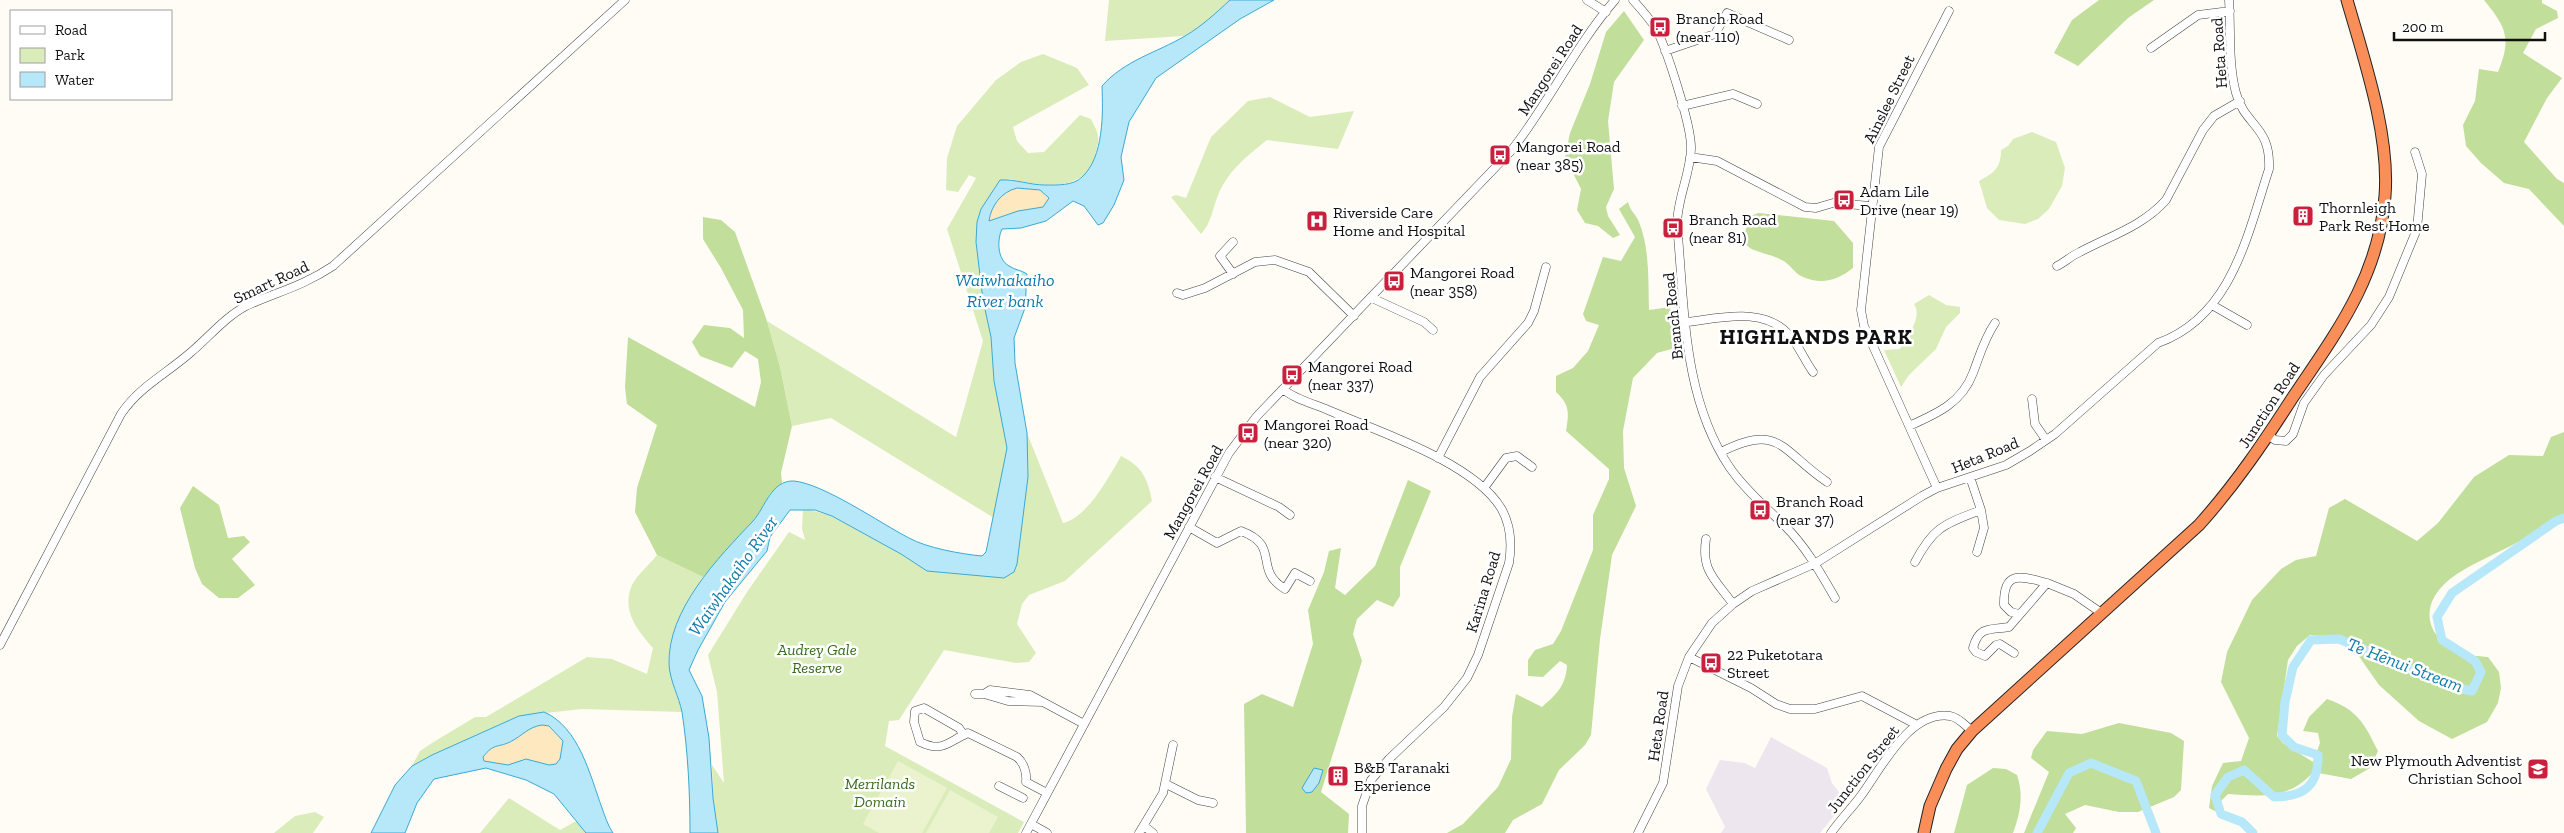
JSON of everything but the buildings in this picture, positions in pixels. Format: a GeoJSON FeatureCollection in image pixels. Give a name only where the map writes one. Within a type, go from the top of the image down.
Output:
{"type":"FeatureCollection","features":[{"type":"Feature","properties":{"kind":"highway","name":"Junction Road"},"geometry":{"type":"LineString","coordinates":[[1924,833],[1930,806],[1946,769],[1957,750],[1972,731],[2100,612],[2199,524],[2226,496],[2349,313],[2368,276],[2379,236],[2385,196],[2378,114],[2347,0]]}},
{"type":"Feature","properties":{"kind":"street","name":"Smart Road"},"geometry":{"type":"LineString","coordinates":[[0,645],[130,400],[245,307],[303,285],[333,266],[625,0]]}},
{"type":"Feature","properties":{"kind":"street"},"geometry":{"type":"LineString","coordinates":[[1587,0],[1606,12]]}},
{"type":"Feature","properties":{"kind":"street","name":"Mangorei Road"},"geometry":{"type":"LineString","coordinates":[[1026,833],[1215,477],[1246,429],[1511,151],[1539,115],[1586,38],[1616,0]]}},
{"type":"Feature","properties":{"kind":"street","name":"Branch Road"},"geometry":{"type":"LineString","coordinates":[[1633,0],[1656,29],[1682,106],[1690,138],[1690,157],[1677,218],[1693,377],[1700,410],[1730,468],[1753,496],[1785,526],[1816,563],[1835,598]]}},
{"type":"Feature","properties":{"kind":"street","name":"Heta Road"},"geometry":{"type":"LineString","coordinates":[[1638,833],[1663,783],[1678,686],[1689,656],[1712,622],[1733,604],[1752,592],[1816,563],[1937,488],[2006,465],[2046,440],[2158,342],[2190,328],[2206,314],[2238,264],[2269,169],[2270,154],[2264,134],[2247,115],[2240,102],[2232,77],[2229,0]]}},
{"type":"Feature","properties":{"kind":"street","name":"Ainslee Street"},"geometry":{"type":"LineString","coordinates":[[1937,488],[1861,315],[1877,156],[1881,140],[1949,11]]}},
{"type":"Feature","properties":{"kind":"street"},"geometry":{"type":"LineString","coordinates":[[2151,48],[2198,15],[2230,11]]}},
{"type":"Feature","properties":{"kind":"street"},"geometry":{"type":"LineString","coordinates":[[1665,52],[1715,34],[1727,13],[1790,40]]}},
{"type":"Feature","properties":{"kind":"street"},"geometry":{"type":"LineString","coordinates":[[1682,106],[1733,94],[1757,104]]}},
{"type":"Feature","properties":{"kind":"street"},"geometry":{"type":"LineString","coordinates":[[2057,266],[2079,252],[2147,219],[2166,200],[2203,130],[2214,116],[2240,102]]}},
{"type":"Feature","properties":{"kind":"street"},"geometry":{"type":"LineString","coordinates":[[2268,435],[2275,440],[2286,442],[2293,434],[2309,396],[2324,375],[2371,325],[2389,297],[2417,229],[2422,174],[2415,152]]}},
{"type":"Feature","properties":{"kind":"street"},"geometry":{"type":"LineString","coordinates":[[1690,157],[1717,161],[1806,207],[1816,208],[1833,203],[1872,206]]}},
{"type":"Feature","properties":{"kind":"street"},"geometry":{"type":"LineString","coordinates":[[1230,275],[1220,256],[1233,242]]}},
{"type":"Feature","properties":{"kind":"street"},"geometry":{"type":"LineString","coordinates":[[1177,293],[1183,295],[1204,288],[1255,262],[1268,259],[1300,268],[1316,278],[1354,316]]}},
{"type":"Feature","properties":{"kind":"street"},"geometry":{"type":"LineString","coordinates":[[1438,458],[1480,377],[1528,324],[1534,311],[1546,267]]}},
{"type":"Feature","properties":{"kind":"street"},"geometry":{"type":"LineString","coordinates":[[1372,298],[1424,322],[1433,330]]}},
{"type":"Feature","properties":{"kind":"street"},"geometry":{"type":"LineString","coordinates":[[2212,305],[2246,325]]}},
{"type":"Feature","properties":{"kind":"street"},"geometry":{"type":"LineString","coordinates":[[1687,322],[1748,317],[1768,320],[1780,326],[1791,337],[1813,372]]}},
{"type":"Feature","properties":{"kind":"street"},"geometry":{"type":"LineString","coordinates":[[1909,426],[1941,412],[1961,395],[1974,372],[1985,337],[1995,323]]}},
{"type":"Feature","properties":{"kind":"street","name":"Karina Road"},"geometry":{"type":"LineString","coordinates":[[1283,389],[1438,458],[1484,488],[1502,509],[1506,518],[1511,551],[1478,655],[1467,678],[1452,698],[1389,759],[1371,780],[1362,806],[1362,833]]}},
{"type":"Feature","properties":{"kind":"street"},"geometry":{"type":"LineString","coordinates":[[2032,399],[2035,424],[2046,440]]}},
{"type":"Feature","properties":{"kind":"street"},"geometry":{"type":"LineString","coordinates":[[1721,452],[1743,441],[1758,438],[1774,441],[1827,482]]}},
{"type":"Feature","properties":{"kind":"street"},"geometry":{"type":"LineString","coordinates":[[1484,488],[1506,458],[1517,456],[1532,467]]}},
{"type":"Feature","properties":{"kind":"street"},"geometry":{"type":"LineString","coordinates":[[1215,477],[1279,507],[1290,515]]}},
{"type":"Feature","properties":{"kind":"street"},"geometry":{"type":"LineString","coordinates":[[1970,477],[1981,510],[1984,528],[1977,552]]}},
{"type":"Feature","properties":{"kind":"street"},"geometry":{"type":"LineString","coordinates":[[1916,562],[1933,533],[1943,525],[1981,510]]}},
{"type":"Feature","properties":{"kind":"street"},"geometry":{"type":"LineString","coordinates":[[1188,527],[1217,543],[1241,531],[1253,536],[1262,543],[1269,575],[1274,582],[1285,589],[1295,573],[1310,581]]}},
{"type":"Feature","properties":{"kind":"street"},"geometry":{"type":"LineString","coordinates":[[1706,539],[1703,557],[1708,570],[1733,604]]}},
{"type":"Feature","properties":{"kind":"street"},"geometry":{"type":"LineString","coordinates":[[2019,614],[2011,612],[2004,605],[2005,590],[2015,577],[2022,575],[2074,594],[2100,612]]}},
{"type":"Feature","properties":{"kind":"street"},"geometry":{"type":"LineString","coordinates":[[2014,653],[2000,644],[1996,644],[1985,656],[1982,656],[1973,648],[1983,631],[1988,628],[2009,627],[2047,583]]}},
{"type":"Feature","properties":{"kind":"street"},"geometry":{"type":"LineString","coordinates":[[1689,656],[1751,688],[1776,704],[1790,709],[1815,709],[1862,696],[1917,725]]}},
{"type":"Feature","properties":{"kind":"street"},"geometry":{"type":"LineString","coordinates":[[976,694],[984,694],[1008,702],[1042,702],[1084,724]]}},
{"type":"Feature","properties":{"kind":"street"},"geometry":{"type":"LineString","coordinates":[[964,735],[959,728],[924,708],[915,711],[913,717],[920,742],[932,748],[939,748],[968,733],[1017,757],[1024,768],[1026,782],[1019,796],[999,786]]}},
{"type":"Feature","properties":{"kind":"street","name":"Junction Street"},"geometry":{"type":"LineString","coordinates":[[1831,833],[1860,797],[1895,745],[1917,725],[1937,716],[1953,716],[1972,731]]}},
{"type":"Feature","properties":{"kind":"street"},"geometry":{"type":"LineString","coordinates":[[1139,833],[1159,803],[1166,784],[1173,745]]}},
{"type":"Feature","properties":{"kind":"street"},"geometry":{"type":"LineString","coordinates":[[1026,782],[1047,793]]}},
{"type":"Feature","properties":{"kind":"street"},"geometry":{"type":"LineString","coordinates":[[1166,784],[1198,800],[1213,803]]}},
{"type":"Feature","properties":{"kind":"street"},"geometry":{"type":"LineString","coordinates":[[1031,824],[1047,833]]}},
{"type":"Feature","properties":{"kind":"street"},"geometry":{"type":"LineString","coordinates":[[1144,826],[1153,833]]}},
{"type":"Feature","properties":{"kind":"shaded area"},"geometry":{"type":"Polygon","coordinates":[[[1771,737],[1827,768],[1832,783],[1846,801],[1820,833],[1721,833],[1725,827],[1706,789],[1720,760],[1745,763],[1755,768],[1771,737]]]}},
{"type":"Feature","properties":{"kind":"green space"},"geometry":{"type":"Polygon","coordinates":[[[1109,0],[1230,0],[1207,22],[1184,36],[1105,41],[1109,0]]]}},
{"type":"Feature","properties":{"kind":"green space"},"geometry":{"type":"Polygon","coordinates":[[[2099,0],[2154,0],[2128,18],[2078,66],[2054,53],[2072,20],[2099,0]]]}},
{"type":"Feature","properties":{"kind":"green space"},"geometry":{"type":"Polygon","coordinates":[[[2484,0],[2542,0],[2542,3],[2557,11],[2558,18],[2536,29],[2523,53],[2562,78],[2547,98],[2524,142],[2557,179],[2564,183],[2564,226],[2529,189],[2504,183],[2481,163],[2466,146],[2463,125],[2475,101],[2479,69],[2498,72],[2505,50],[2506,41],[2502,26],[2484,0]]]}},
{"type":"Feature","properties":{"kind":"green space"},"geometry":{"type":"Polygon","coordinates":[[[1624,11],[1644,40],[1614,82],[1608,121],[1614,189],[1606,207],[1608,216],[1620,235],[1613,238],[1598,226],[1585,223],[1577,210],[1581,189],[1565,157],[1570,133],[1590,84],[1606,32],[1624,11]]]}},
{"type":"Feature","properties":{"kind":"green space"},"geometry":{"type":"Polygon","coordinates":[[[1043,54],[1077,68],[1089,85],[1013,127],[1017,141],[1028,153],[1044,152],[1080,115],[1091,119],[1098,133],[1098,140],[1095,156],[1089,168],[1081,177],[1071,182],[1046,185],[1009,179],[977,222],[976,242],[983,300],[991,337],[994,381],[1008,448],[994,518],[831,418],[792,426],[780,367],[767,321],[956,437],[983,341],[947,229],[976,178],[969,175],[958,192],[946,190],[947,158],[957,126],[996,80],[1021,62],[1043,54]]]}},
{"type":"Feature","properties":{"kind":"green space"},"geometry":{"type":"Polygon","coordinates":[[[1270,97],[1310,117],[1354,111],[1338,149],[1267,140],[1239,164],[1222,186],[1210,220],[1201,234],[1171,197],[1176,195],[1186,198],[1211,137],[1248,101],[1270,97]]]}},
{"type":"Feature","properties":{"kind":"green space"},"geometry":{"type":"Polygon","coordinates":[[[2032,132],[2056,142],[2065,168],[2062,186],[2049,209],[2038,219],[2025,224],[1999,220],[1987,208],[1979,181],[1996,169],[2000,161],[2001,150],[2008,146],[2013,139],[2032,132]]]}},
{"type":"Feature","properties":{"kind":"green space"},"geometry":{"type":"Polygon","coordinates":[[[1628,202],[1639,222],[1645,243],[1648,265],[1649,310],[1670,307],[1675,348],[1657,353],[1633,378],[1623,431],[1624,468],[1636,506],[1612,555],[1600,639],[1591,735],[1585,745],[1559,770],[1542,804],[1513,820],[1505,833],[1447,833],[1463,824],[1498,787],[1511,759],[1512,717],[1516,694],[1542,707],[1556,693],[1565,678],[1567,665],[1560,661],[1543,677],[1528,676],[1528,660],[1535,650],[1553,644],[1561,631],[1593,550],[1593,515],[1609,479],[1609,469],[1566,431],[1567,410],[1564,401],[1556,392],[1556,376],[1573,368],[1588,351],[1599,325],[1586,321],[1583,314],[1603,257],[1621,261],[1635,237],[1619,209],[1628,202]]]}},
{"type":"Feature","properties":{"kind":"green space"},"geometry":{"type":"Polygon","coordinates":[[[1758,213],[1834,221],[1853,243],[1853,268],[1842,276],[1830,280],[1817,281],[1800,276],[1782,260],[1750,248],[1746,244],[1746,229],[1751,216],[1758,213]]]}},
{"type":"Feature","properties":{"kind":"green space"},"geometry":{"type":"Polygon","coordinates":[[[703,217],[721,220],[735,232],[767,321],[780,367],[792,426],[781,473],[782,483],[770,494],[757,516],[703,577],[657,555],[635,512],[637,488],[657,425],[627,404],[625,387],[628,337],[755,407],[761,382],[758,359],[745,351],[732,368],[700,356],[692,342],[704,325],[730,328],[744,338],[743,310],[703,239],[703,217]]]}},
{"type":"Feature","properties":{"kind":"green space"},"geometry":{"type":"Polygon","coordinates":[[[1929,295],[1946,305],[1960,307],[1960,313],[1946,327],[1936,349],[1909,375],[1901,387],[1884,350],[1900,349],[1910,333],[1917,315],[1914,304],[1929,295]]]}},
{"type":"Feature","properties":{"kind":"green space"},"geometry":{"type":"Polygon","coordinates":[[[2564,432],[2564,514],[2518,542],[2450,579],[2440,588],[2430,608],[2432,628],[2446,645],[2461,653],[2488,657],[2499,672],[2501,688],[2498,703],[2487,722],[2452,739],[2419,721],[2379,685],[2351,645],[2329,637],[2310,635],[2297,646],[2288,660],[2277,736],[2283,743],[2313,762],[2320,743],[2318,733],[2303,731],[2309,717],[2327,699],[2346,708],[2364,725],[2378,751],[2370,768],[2351,779],[2313,772],[2294,788],[2274,794],[2228,794],[2220,802],[2225,816],[2209,808],[2212,786],[2223,763],[2241,761],[2249,738],[2221,682],[2227,652],[2252,600],[2281,569],[2296,560],[2316,556],[2329,508],[2345,499],[2417,541],[2438,523],[2474,477],[2509,455],[2543,456],[2551,437],[2564,432]]]}},
{"type":"Feature","properties":{"kind":"green space"},"geometry":{"type":"Polygon","coordinates":[[[1027,433],[1063,523],[1072,520],[1097,496],[1121,456],[1134,464],[1143,474],[1152,501],[1065,581],[1029,595],[1022,604],[1017,624],[1036,653],[1029,662],[1016,663],[944,650],[899,720],[889,721],[885,746],[1024,822],[1018,833],[718,833],[713,798],[712,765],[724,783],[717,692],[708,655],[747,592],[789,532],[805,540],[802,529],[803,508],[832,516],[901,554],[927,571],[1004,578],[1028,477],[1027,433]]]}},
{"type":"Feature","properties":{"kind":"green space"},"geometry":{"type":"Polygon","coordinates":[[[1408,480],[1431,491],[1400,567],[1400,596],[1393,607],[1377,600],[1357,619],[1353,634],[1362,661],[1321,792],[1349,814],[1348,833],[1246,833],[1244,704],[1262,694],[1293,707],[1313,644],[1308,610],[1324,572],[1329,551],[1341,548],[1335,588],[1345,595],[1375,566],[1408,480]]]}},
{"type":"Feature","properties":{"kind":"green space"},"geometry":{"type":"Polygon","coordinates":[[[193,486],[219,505],[228,538],[244,536],[250,542],[232,559],[255,585],[238,598],[219,598],[202,584],[195,568],[180,508],[193,486]]]}},
{"type":"Feature","properties":{"kind":"green space"},"geometry":{"type":"Polygon","coordinates":[[[657,555],[703,577],[674,631],[669,655],[671,678],[682,712],[582,709],[519,716],[412,766],[420,751],[432,743],[475,717],[486,717],[587,657],[612,659],[647,674],[653,648],[636,627],[628,603],[634,581],[657,555]]]}},
{"type":"Feature","properties":{"kind":"green space"},"geometry":{"type":"Polygon","coordinates":[[[2119,723],[2171,733],[2184,741],[2181,790],[2174,797],[2138,812],[2119,812],[2085,805],[2065,814],[2076,828],[2073,833],[2024,833],[2049,772],[2031,758],[2033,750],[2047,731],[2082,734],[2119,723]]]}},
{"type":"Feature","properties":{"kind":"green space"},"geometry":{"type":"Polygon","coordinates":[[[898,761],[947,788],[922,833],[879,833],[863,824],[898,761]]]}},
{"type":"Feature","properties":{"kind":"green space"},"geometry":{"type":"Polygon","coordinates":[[[1993,768],[2006,769],[2017,775],[2021,797],[2018,819],[2013,833],[1954,833],[1967,785],[1993,768]]]}},
{"type":"Feature","properties":{"kind":"green space"},"geometry":{"type":"Polygon","coordinates":[[[950,790],[998,817],[989,833],[926,833],[950,790]]]}},
{"type":"Feature","properties":{"kind":"green space"},"geometry":{"type":"Polygon","coordinates":[[[509,798],[560,830],[578,820],[586,833],[480,833],[509,798]]]}},
{"type":"Feature","properties":{"kind":"green space"},"geometry":{"type":"Polygon","coordinates":[[[315,812],[324,817],[313,833],[274,833],[295,816],[315,812]]]}},
{"type":"Feature","properties":{"kind":"sand"},"geometry":{"type":"Polygon","coordinates":[[[1016,188],[1040,190],[1049,198],[1043,207],[1018,211],[989,221],[992,210],[1001,196],[1016,188]]]}},
{"type":"Feature","properties":{"kind":"sand"},"geometry":{"type":"Polygon","coordinates":[[[542,725],[549,726],[563,741],[560,759],[556,764],[549,765],[526,759],[508,765],[484,761],[483,757],[493,748],[506,744],[529,730],[542,725]]]}},
{"type":"Feature","properties":{"kind":"water","name":"Waiwhakaiho River bank"},"geometry":{"type":"Polygon","coordinates":[[[1230,0],[1274,0],[1240,19],[1156,78],[1129,122],[1121,157],[1124,180],[1114,205],[1103,223],[1098,225],[1084,206],[1073,201],[1046,221],[1021,228],[1002,229],[999,238],[999,249],[1002,259],[1009,266],[1027,274],[1025,308],[1014,338],[1015,363],[1027,433],[1028,477],[1017,564],[1014,572],[1004,578],[927,571],[901,554],[832,516],[815,510],[790,510],[770,537],[767,551],[725,602],[689,670],[702,696],[709,738],[713,798],[718,833],[690,833],[690,803],[684,727],[681,706],[669,665],[676,624],[697,586],[725,551],[753,521],[774,490],[786,482],[794,481],[821,489],[836,496],[916,542],[944,550],[974,555],[982,556],[986,552],[1007,448],[994,381],[991,337],[983,300],[976,242],[977,222],[981,209],[1000,180],[1039,185],[1060,185],[1074,182],[1082,177],[1095,158],[1101,134],[1102,86],[1131,63],[1191,32],[1230,0]],[[1017,188],[1006,193],[998,200],[992,210],[989,221],[1018,211],[1043,207],[1049,198],[1040,190],[1017,188]]]}},
{"type":"Feature","properties":{"kind":"water"},"geometry":{"type":"Polygon","coordinates":[[[544,712],[556,719],[575,740],[588,767],[613,833],[586,833],[554,794],[526,780],[486,768],[434,779],[417,803],[405,833],[371,833],[395,785],[412,766],[519,716],[544,712]],[[542,725],[533,728],[510,742],[493,748],[483,757],[484,761],[508,765],[526,759],[549,765],[556,764],[560,759],[563,741],[549,726],[542,725]]]}},
{"type":"Feature","properties":{"kind":"water"},"geometry":{"type":"Polygon","coordinates":[[[1314,768],[1323,770],[1319,783],[1312,792],[1306,793],[1302,788],[1314,768]]]}},
{"type":"Feature","properties":{"kind":"waterway","name":"Te Hēnui Stream"},"geometry":{"type":"LineString","coordinates":[[2253,833],[2242,822],[2221,814],[2215,795],[2228,777],[2244,770],[2274,797],[2301,792],[2312,782],[2316,775],[2318,755],[2294,747],[2282,735],[2285,702],[2293,667],[2311,640],[2339,639],[2452,687],[2472,691],[2481,672],[2475,661],[2442,640],[2437,617],[2452,593],[2556,521],[2564,518]]}},
{"type":"Feature","properties":{"kind":"waterway","name":"Te Hēnui Stream"},"geometry":{"type":"LineString","coordinates":[[2037,833],[2069,773],[2091,763],[2136,781],[2156,833]]}},
{"type":"Feature","properties":{"kind":"place","name":"Branch Road (near 110)"},"geometry":{"type":"Point","coordinates":[1660,27]}},
{"type":"Feature","properties":{"kind":"place","name":"Mangorei Road (near 385)"},"geometry":{"type":"Point","coordinates":[1500,155]}},
{"type":"Feature","properties":{"kind":"place","name":"Adam Lile Drive (near 19)"},"geometry":{"type":"Point","coordinates":[1844,200]}},
{"type":"Feature","properties":{"kind":"place","name":"Thornleigh Park Rest Home"},"geometry":{"type":"Point","coordinates":[2303,216]}},
{"type":"Feature","properties":{"kind":"place","name":"Riverside Care Home and Hospital"},"geometry":{"type":"Point","coordinates":[1317,221]}},
{"type":"Feature","properties":{"kind":"place","name":"Branch Road (near 81)"},"geometry":{"type":"Point","coordinates":[1673,228]}},
{"type":"Feature","properties":{"kind":"place","name":"Mangorei Road (near 358)"},"geometry":{"type":"Point","coordinates":[1394,281]}},
{"type":"Feature","properties":{"kind":"place","name":"Mangorei Road (near 337)"},"geometry":{"type":"Point","coordinates":[1292,375]}},
{"type":"Feature","properties":{"kind":"place","name":"Mangorei Road (near 320)"},"geometry":{"type":"Point","coordinates":[1248,433]}},
{"type":"Feature","properties":{"kind":"place","name":"Branch Road (near 37)"},"geometry":{"type":"Point","coordinates":[1760,510]}},
{"type":"Feature","properties":{"kind":"place","name":"22 Puketotara Street"},"geometry":{"type":"Point","coordinates":[1711,663]}},
{"type":"Feature","properties":{"kind":"place","name":"New Plymouth Adventist Christian School"},"geometry":{"type":"Point","coordinates":[2538,769]}},
{"type":"Feature","properties":{"kind":"place","name":"B&B Taranaki Experience"},"geometry":{"type":"Point","coordinates":[1338,776]}},
{"type":"Feature","properties":{"kind":"district","name":"HIGHLANDS PARK"},"geometry":{"type":"Point","coordinates":[1816,336]}},
{"type":"Feature","properties":{"kind":"water label","name":"Waiwhakaiho River"},"geometry":{"type":"Point","coordinates":[733,576]}},
{"type":"Feature","properties":{"kind":"park label","name":"Audrey Gale Reserve"},"geometry":{"type":"Point","coordinates":[817,658]}},
{"type":"Feature","properties":{"kind":"park label","name":"Merrilands Domain"},"geometry":{"type":"Point","coordinates":[880,792]}}]}
